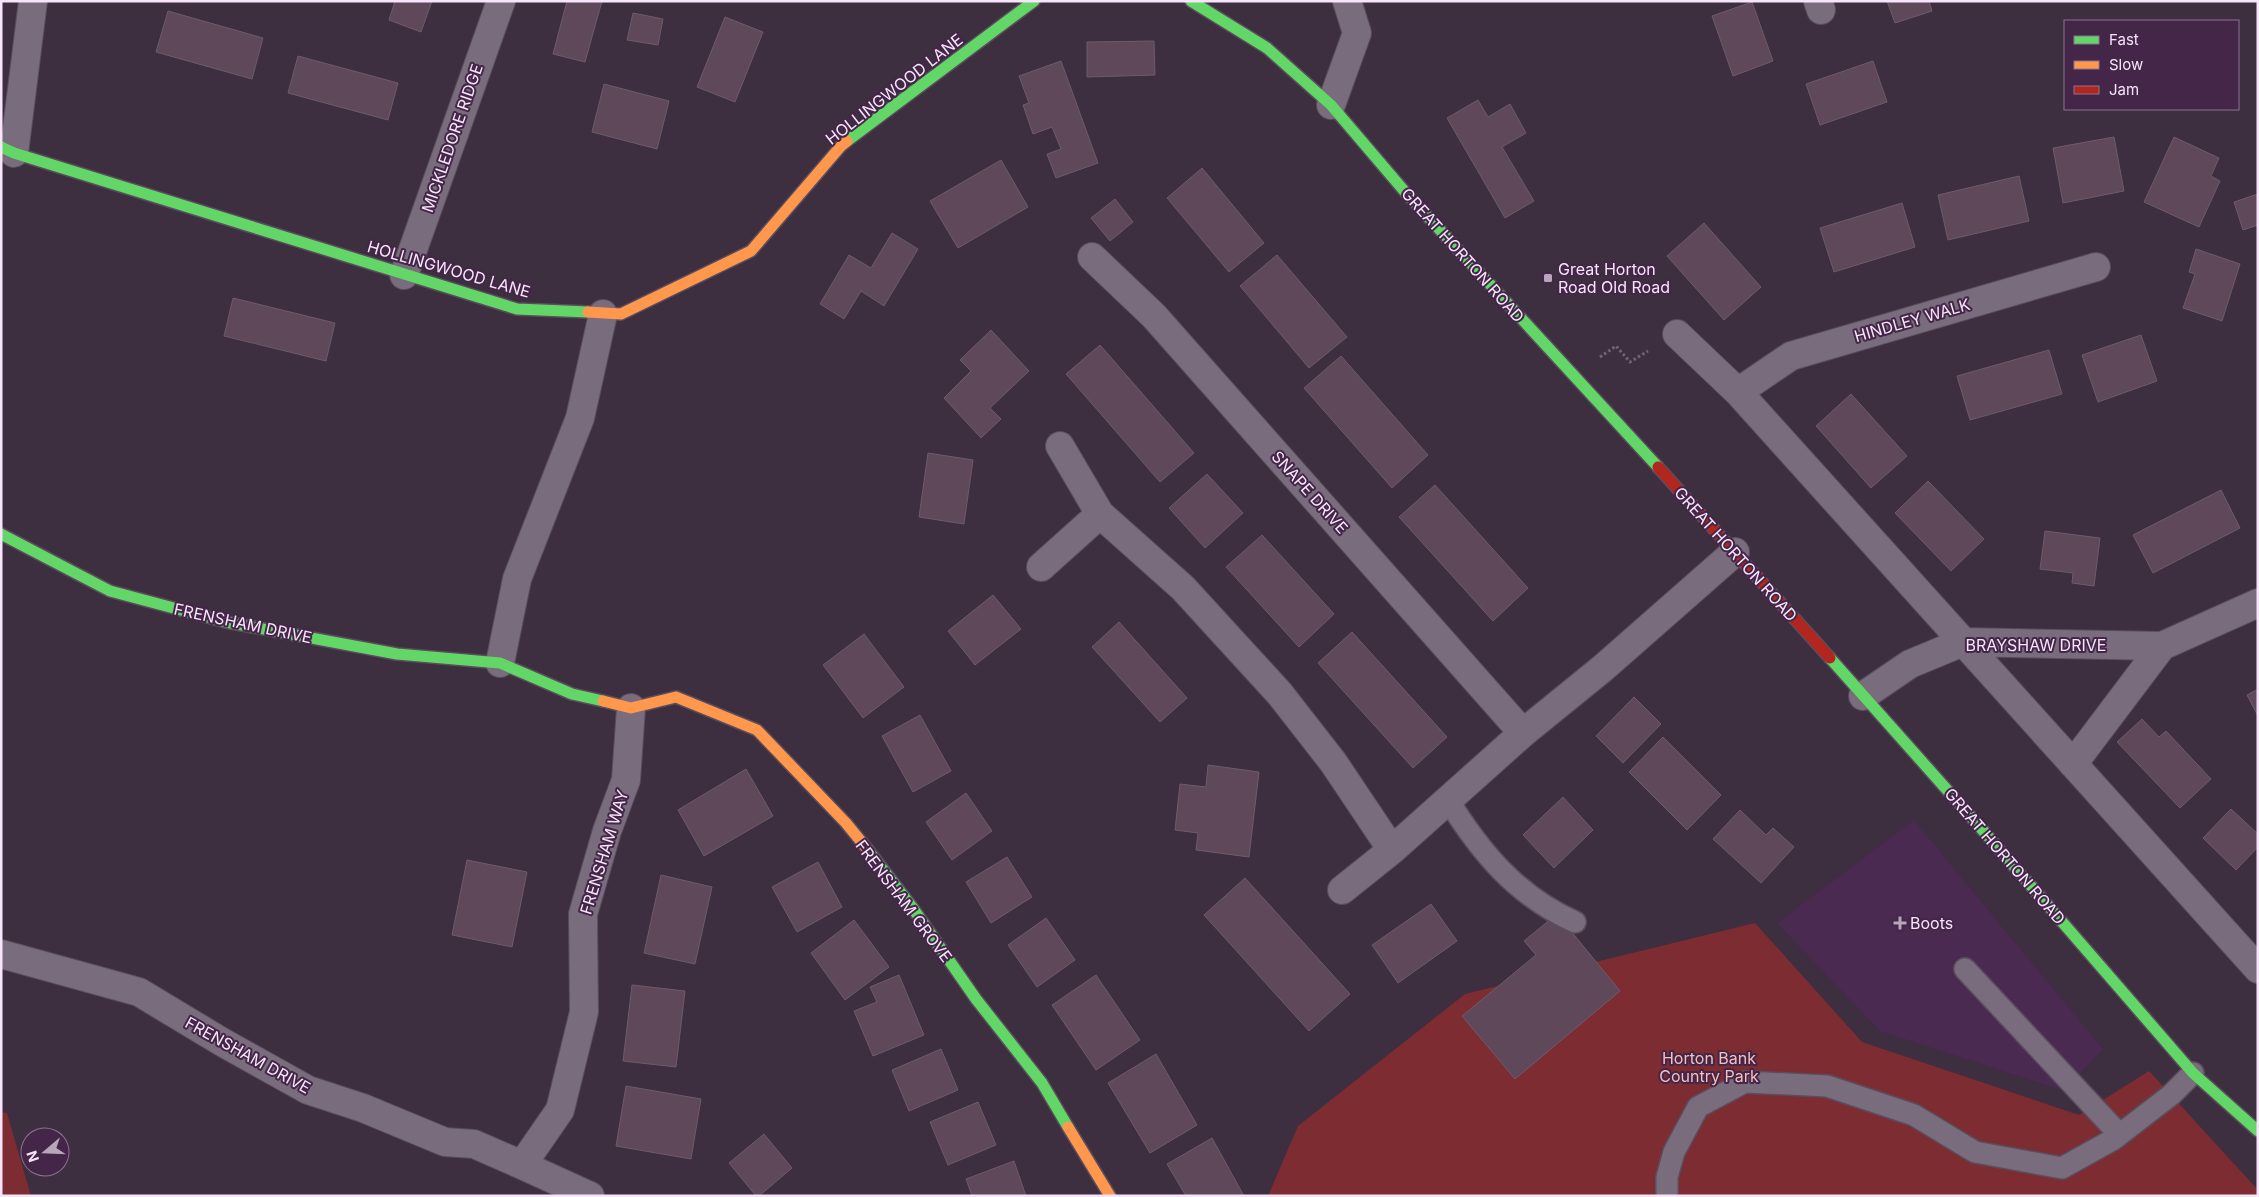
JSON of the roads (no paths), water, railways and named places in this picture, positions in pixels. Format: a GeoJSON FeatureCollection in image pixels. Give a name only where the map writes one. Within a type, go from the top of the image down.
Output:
{"type":"FeatureCollection","features":[{"type":"Feature","properties":{"kind":"street"},"geometry":{"type":"LineString","coordinates":[[8,150],[33,1]]}},
{"type":"Feature","properties":{"kind":"street","name":"MICKLEDORE RIDGE"},"geometry":{"type":"LineString","coordinates":[[404,275],[501,1]]}},
{"type":"Feature","properties":{"kind":"street","name":"HOLLINGWOOD LANE"},"geometry":{"type":"LineString","coordinates":[[8,150],[517,309],[621,314],[751,251],[841,146],[1034,1]]}},
{"type":"Feature","properties":{"kind":"street","name":"GREAT HORTON ROAD"},"geometry":{"type":"LineString","coordinates":[[1192,1],[1267,48],[1331,105],[1406,193],[1735,552],[2193,1073],[2258,1131]]}},
{"type":"Feature","properties":{"kind":"street"},"geometry":{"type":"LineString","coordinates":[[1331,105],[1357,33],[1347,1]]}},
{"type":"Feature","properties":{"kind":"street","name":"SNAPE DRIVE"},"geometry":{"type":"LineString","coordinates":[[1092,257],[1154,316],[1523,732]]}},
{"type":"Feature","properties":{"kind":"street","name":"HINDLEY WALK"},"geometry":{"type":"LineString","coordinates":[[1738,392],[1791,356],[2096,267]]}},
{"type":"Feature","properties":{"kind":"street"},"geometry":{"type":"LineString","coordinates":[[500,663],[517,579],[580,418],[603,314]]}},
{"type":"Feature","properties":{"kind":"street"},"geometry":{"type":"LineString","coordinates":[[1677,334],[1738,392],[2258,969]]}},
{"type":"Feature","properties":{"kind":"street"},"geometry":{"type":"LineString","coordinates":[[1060,446],[1100,514],[1183,588],[1280,694],[1333,762],[1392,850]]}},
{"type":"Feature","properties":{"kind":"street"},"geometry":{"type":"LineString","coordinates":[[1041,567],[1100,514]]}},
{"type":"Feature","properties":{"kind":"street","name":"FRENSHAM DRIVE"},"geometry":{"type":"LineString","coordinates":[[1,534],[110,591],[226,622],[397,654],[500,663],[572,694]]}},
{"type":"Feature","properties":{"kind":"street"},"geometry":{"type":"LineString","coordinates":[[1342,890],[1392,850],[1523,732],[1603,668],[1735,552]]}},
{"type":"Feature","properties":{"kind":"street","name":"BRAYSHAW DRIVE"},"geometry":{"type":"LineString","coordinates":[[1863,696],[1910,664],[1963,642],[2162,646],[2258,603]]}},
{"type":"Feature","properties":{"kind":"street","name":"BRAYSHAW DRIVE"},"geometry":{"type":"LineString","coordinates":[[2073,764],[2162,646]]}},
{"type":"Feature","properties":{"kind":"street","name":"FRENSHAM GROVE"},"geometry":{"type":"LineString","coordinates":[[572,694],[631,708],[676,697],[757,730],[846,823],[912,907],[976,1000],[1042,1084],[1110,1196]]}},
{"type":"Feature","properties":{"kind":"street","name":"FRENSHAM WAY"},"geometry":{"type":"LineString","coordinates":[[522,1165],[560,1110],[584,1012],[583,914],[608,831],[626,780],[631,708]]}},
{"type":"Feature","properties":{"kind":"street","name":"FRENSHAM DRIVE"},"geometry":{"type":"LineString","coordinates":[[1,954],[140,992],[222,1042],[308,1090],[363,1108],[444,1142],[474,1144],[522,1165]]}},
{"type":"Feature","properties":{"kind":"street"},"geometry":{"type":"LineString","coordinates":[[522,1165],[590,1196]]}},
{"type":"Feature","properties":{"kind":"lane"},"geometry":{"type":"LineString","coordinates":[[1448,800],[1472,839],[1521,890],[1549,910],[1575,922]]}},
{"type":"Feature","properties":{"kind":"lane"},"geometry":{"type":"LineString","coordinates":[[1965,969],[2120,1134]]}},
{"type":"Feature","properties":{"kind":"lane"},"geometry":{"type":"LineString","coordinates":[[1667,1196],[1667,1177],[1674,1152],[1698,1107],[1745,1082],[1827,1086],[1914,1115],[1975,1152],[2062,1168],[2114,1139],[2171,1095],[2193,1073]]}},
{"type":"Feature","properties":{"kind":"place","name":"Great Horton Road Old Road"},"geometry":{"type":"Point","coordinates":[1548,278]}},
{"type":"Feature","properties":{"kind":"place","name":"Boots"},"geometry":{"type":"Point","coordinates":[1900,923]}},
{"type":"Feature","properties":{"kind":"park label","name":"Horton Bank Country Park"},"geometry":{"type":"Point","coordinates":[1709,1067]}}]}
